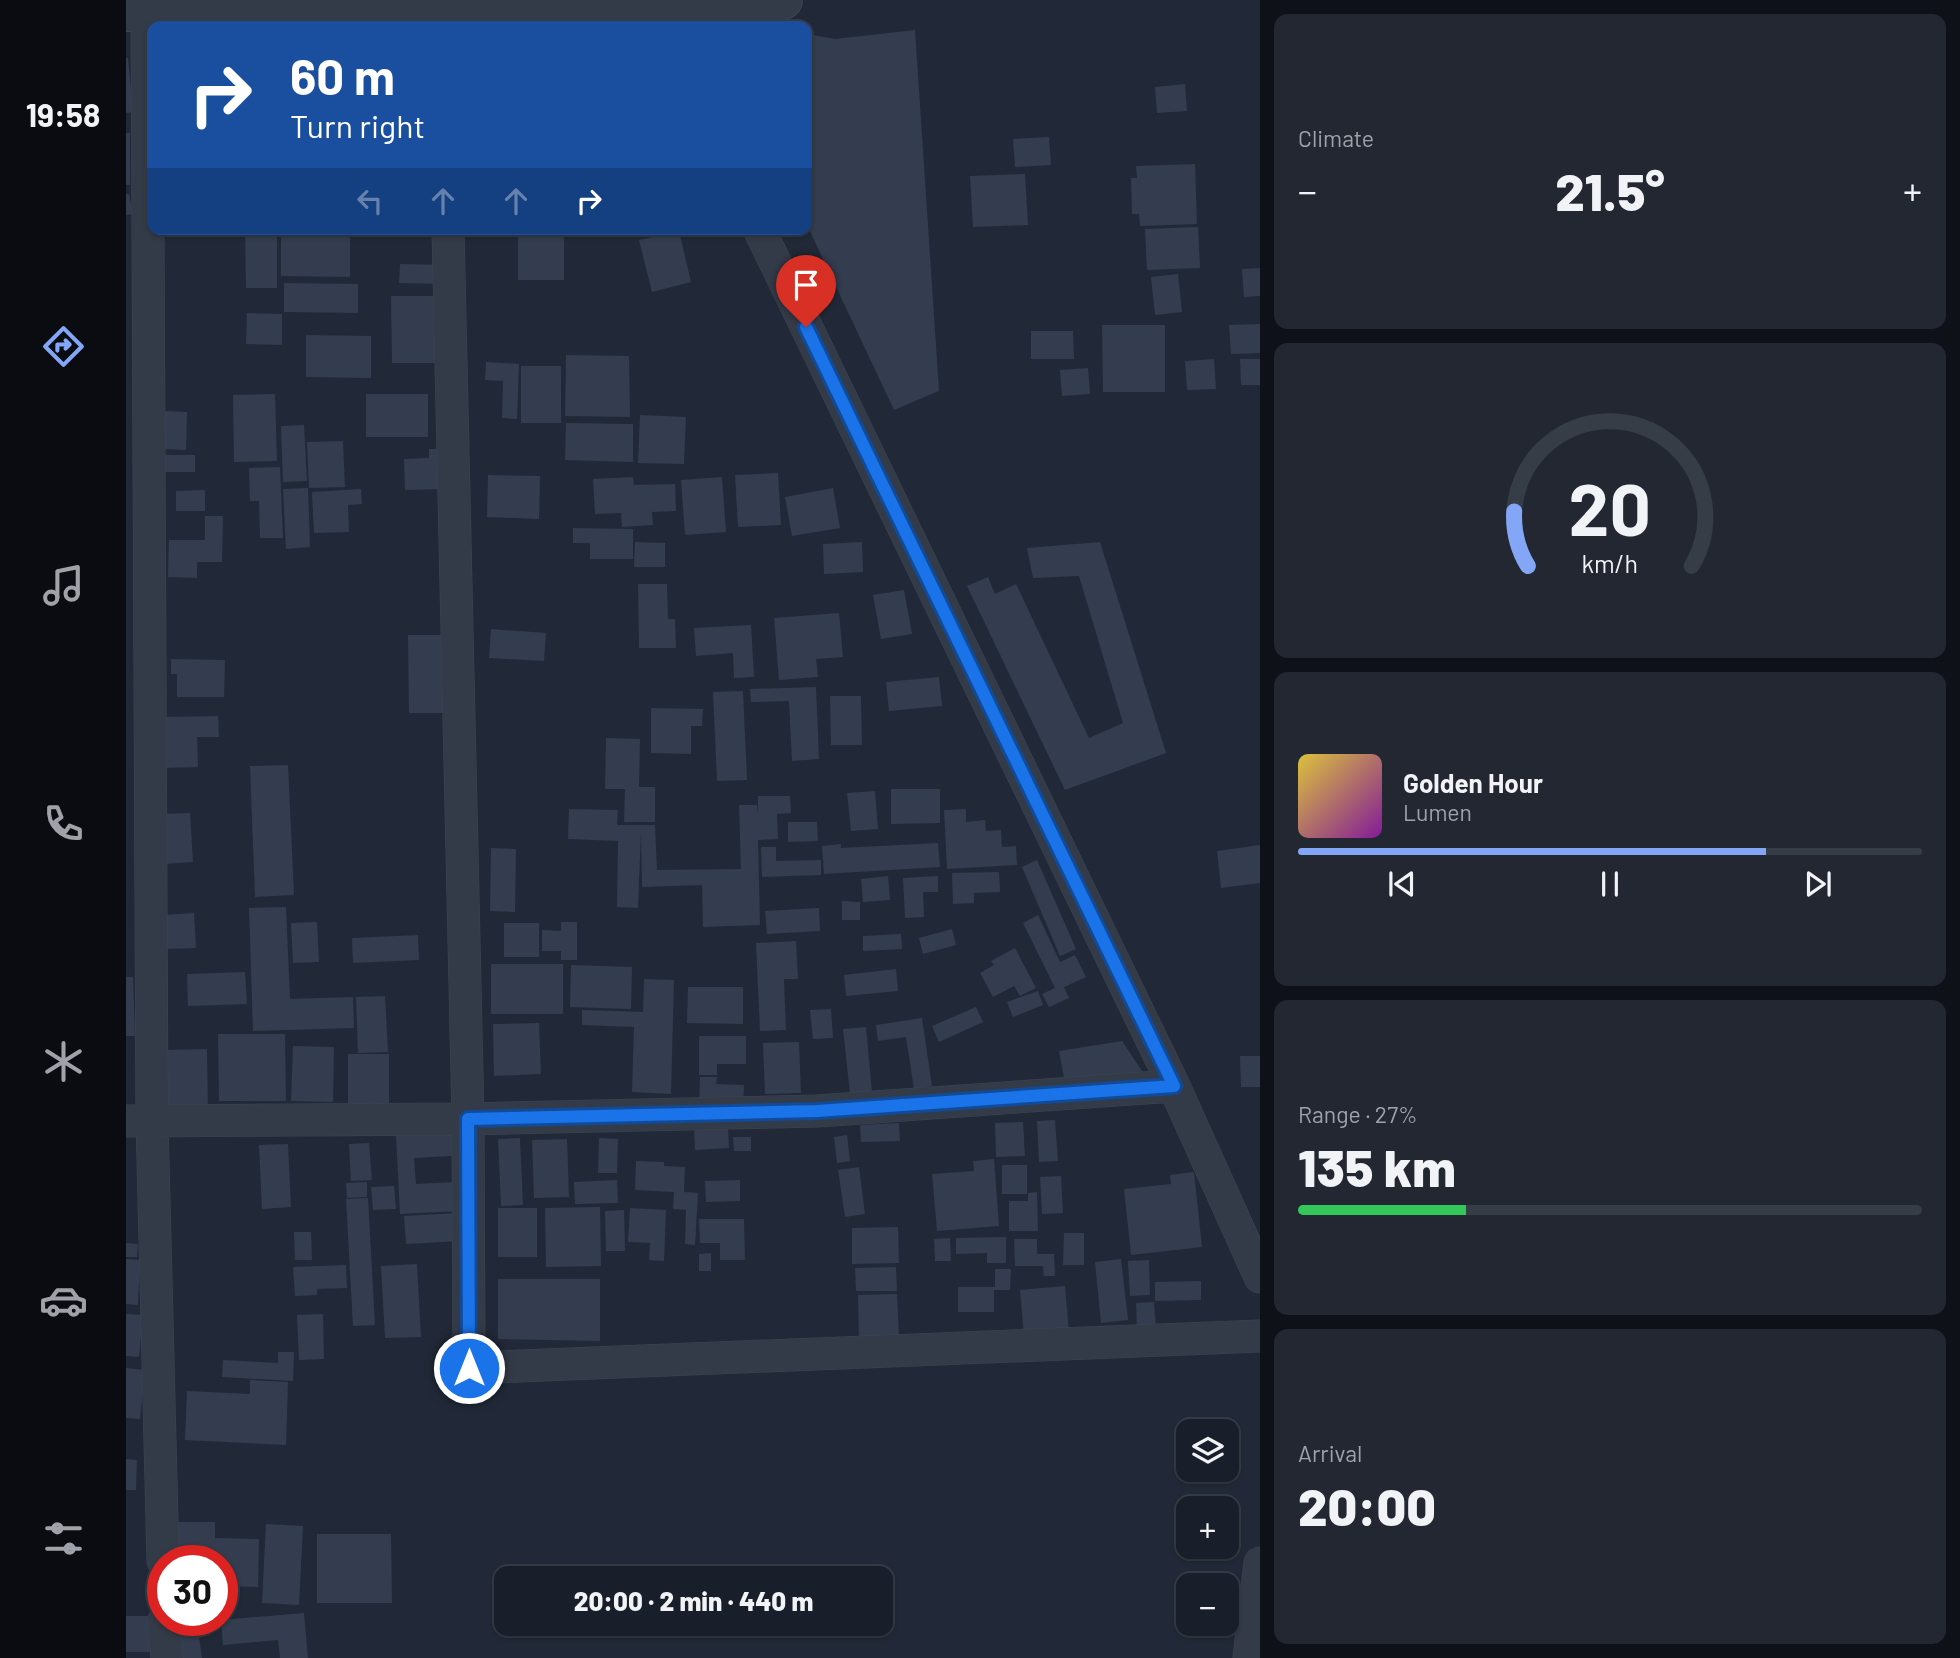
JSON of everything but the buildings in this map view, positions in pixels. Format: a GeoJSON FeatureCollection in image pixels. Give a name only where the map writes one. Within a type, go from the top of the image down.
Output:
{"type":"FeatureCollection","features":[{"type":"Feature","properties":{"kind":"street"},"geometry":{"type":"LineString","coordinates":[[162,1545],[139,1121],[136,11],[444,18],[655,15],[783,0]]}},
{"type":"Feature","properties":{"kind":"street"},"geometry":{"type":"LineString","coordinates":[[449,235],[468,1119],[469,1368],[1260,1335]]}},
{"type":"Feature","properties":{"kind":"street"},"geometry":{"type":"LineString","coordinates":[[762,235],[1174,1086],[1260,1277]]}},
{"type":"Feature","properties":{"kind":"street"},"geometry":{"type":"LineString","coordinates":[[139,1121],[468,1119],[817,1111],[1174,1086]]}},
{"type":"Feature","properties":{"kind":"street"},"geometry":{"type":"LineString","coordinates":[[1249,1658],[1260,1563]]}},
{"type":"Feature","properties":{"kind":"street"},"geometry":{"type":"LineString","coordinates":[[165,1636],[167,1658]]}},
{"type":"Feature","properties":{"kind":"route"},"geometry":{"type":"LineString","coordinates":[[469,1368],[468,1119],[817,1111],[1174,1086],[806,327]]}}]}
